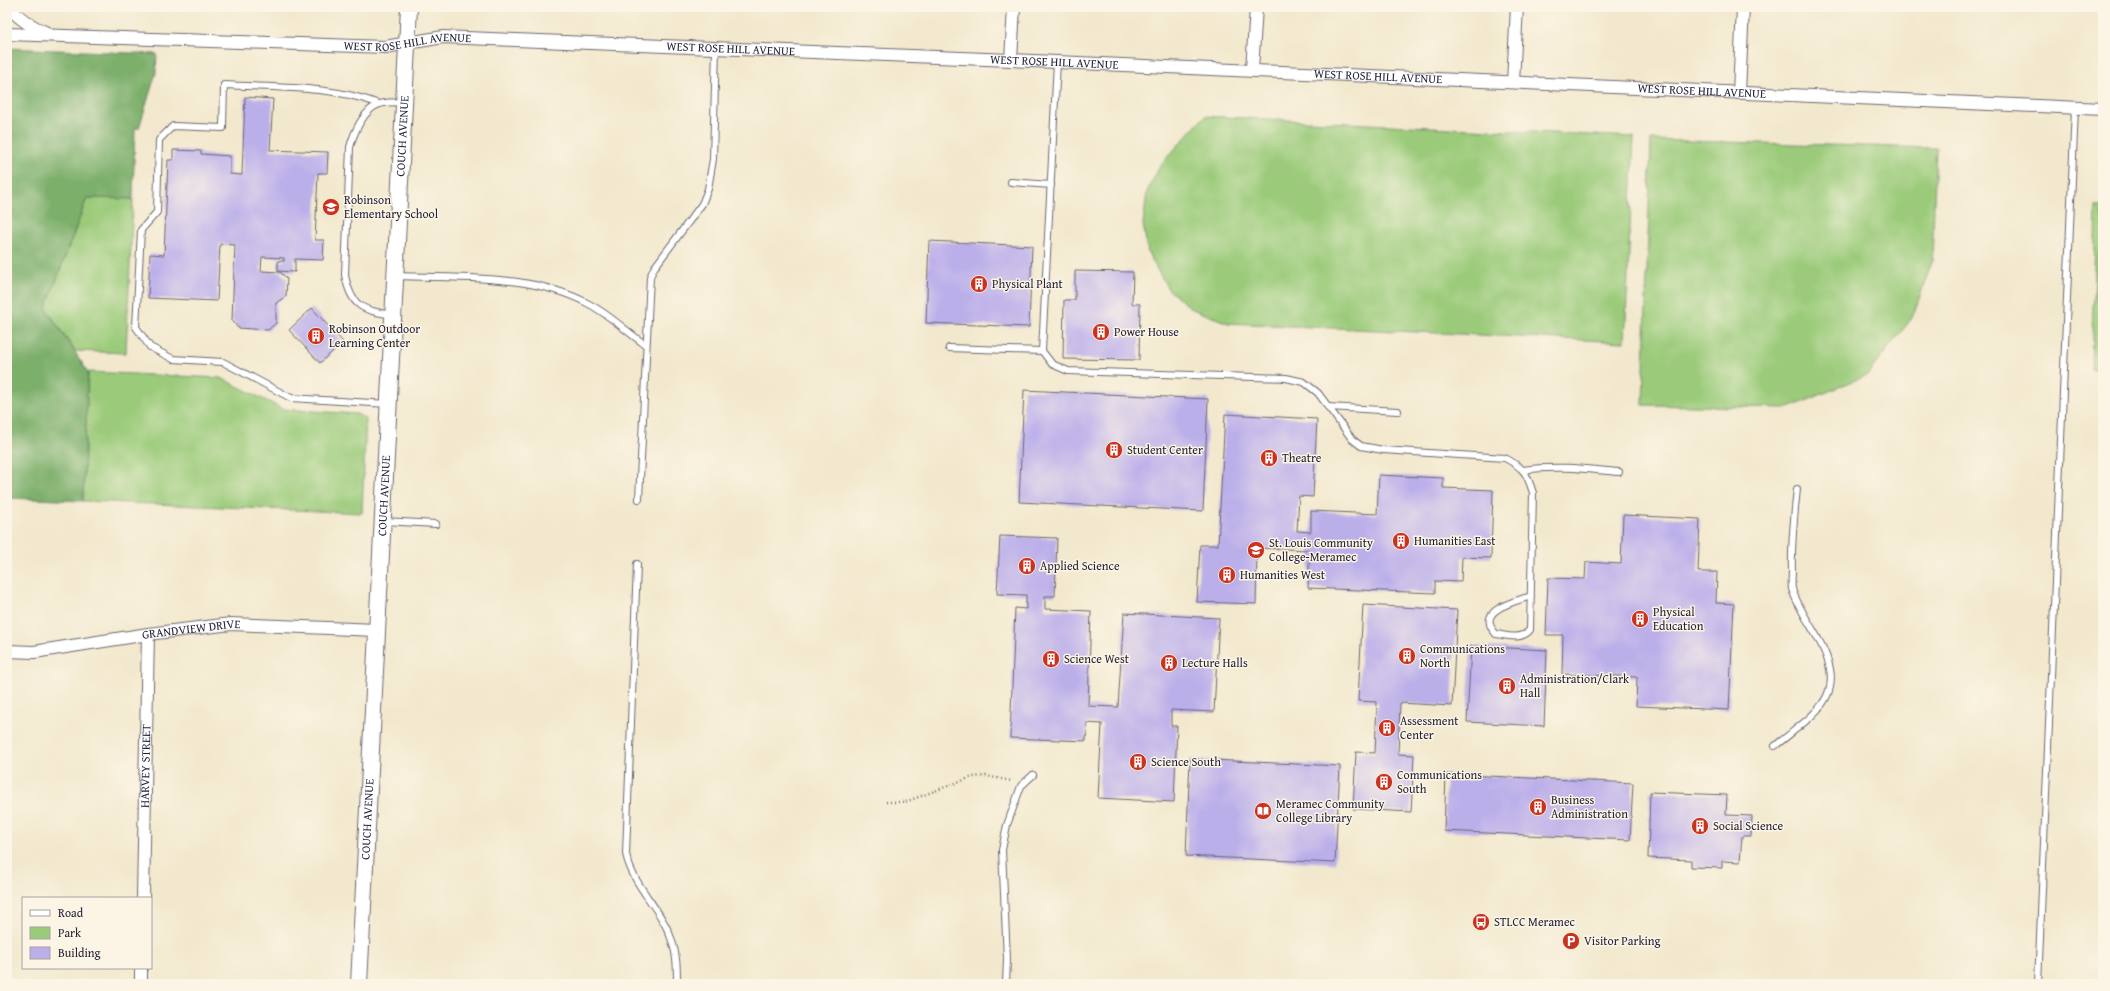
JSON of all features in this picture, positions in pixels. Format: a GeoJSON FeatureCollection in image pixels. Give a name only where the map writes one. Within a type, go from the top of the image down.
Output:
{"type":"FeatureCollection","features":[{"type":"Feature","properties":{"kind":"street"},"geometry":{"type":"LineString","coordinates":[[9,7],[17,17],[32,27],[54,36]]}},
{"type":"Feature","properties":{"kind":"street","name":"COUCH AVENUE"},"geometry":{"type":"LineString","coordinates":[[359,984],[409,7]]}},
{"type":"Feature","properties":{"kind":"street"},"geometry":{"type":"LineString","coordinates":[[1011,60],[1014,7]]}},
{"type":"Feature","properties":{"kind":"street"},"geometry":{"type":"LineString","coordinates":[[1252,70],[1256,7]]}},
{"type":"Feature","properties":{"kind":"street"},"geometry":{"type":"LineString","coordinates":[[1513,82],[1517,7]]}},
{"type":"Feature","properties":{"kind":"street"},"geometry":{"type":"LineString","coordinates":[[1739,93],[1743,7]]}},
{"type":"Feature","properties":{"kind":"street","name":"WEST ROSE HILL AVENUE"},"geometry":{"type":"LineString","coordinates":[[7,34],[385,47],[443,37],[1252,70],[2103,109]]}},
{"type":"Feature","properties":{"kind":"street","name":"GRANDVIEW DRIVE"},"geometry":{"type":"LineString","coordinates":[[7,651],[34,652],[148,634],[231,624],[377,630]]}},
{"type":"Feature","properties":{"kind":"street","name":"HARVEY STREET"},"geometry":{"type":"LineString","coordinates":[[143,897],[148,634]]}},
{"type":"Feature","properties":{"kind":"street"},"geometry":{"type":"LineString","coordinates":[[141,969],[141,984]]}},
{"type":"Feature","properties":{"kind":"lane"},"geometry":{"type":"LineString","coordinates":[[639,498],[649,286],[652,272],[702,204],[708,189],[713,159],[716,48]]}},
{"type":"Feature","properties":{"kind":"lane"},"geometry":{"type":"LineString","coordinates":[[1058,62],[1042,351],[1052,364],[1068,371],[1286,378],[1304,382],[1318,393],[1352,439],[1361,446],[1383,450],[1505,458],[1519,465],[1528,476],[1533,493],[1531,596],[1530,630],[1526,635],[1518,637],[1496,634],[1491,628],[1490,620],[1493,612],[1502,606],[1531,596]]}},
{"type":"Feature","properties":{"kind":"lane"},"geometry":{"type":"LineString","coordinates":[[389,404],[291,398],[223,362],[174,359],[150,347],[136,327],[141,230],[157,212],[159,140],[173,126],[223,128],[224,85],[322,90],[364,98],[379,104],[404,102]]}},
{"type":"Feature","properties":{"kind":"lane"},"geometry":{"type":"LineString","coordinates":[[379,104],[362,118],[350,147],[345,275],[348,291],[367,311],[393,315]]}},
{"type":"Feature","properties":{"kind":"lane"},"geometry":{"type":"LineString","coordinates":[[2038,984],[2075,108]]}},
{"type":"Feature","properties":{"kind":"lane"},"geometry":{"type":"LineString","coordinates":[[1011,182],[1051,185]]}},
{"type":"Feature","properties":{"kind":"lane"},"geometry":{"type":"LineString","coordinates":[[395,276],[513,281],[536,284],[589,304],[646,345]]}},
{"type":"Feature","properties":{"kind":"lane"},"geometry":{"type":"LineString","coordinates":[[949,348],[1042,351]]}},
{"type":"Feature","properties":{"kind":"lane"},"geometry":{"type":"LineString","coordinates":[[1328,406],[1398,411]]}},
{"type":"Feature","properties":{"kind":"lane"},"geometry":{"type":"LineString","coordinates":[[1523,470],[1543,467],[1572,467],[1618,472]]}},
{"type":"Feature","properties":{"kind":"lane"},"geometry":{"type":"LineString","coordinates":[[1775,746],[1813,715],[1828,696],[1832,674],[1827,654],[1804,614],[1792,589],[1793,531],[1797,488]]}},
{"type":"Feature","properties":{"kind":"lane"},"geometry":{"type":"LineString","coordinates":[[383,521],[436,524]]}},
{"type":"Feature","properties":{"kind":"lane"},"geometry":{"type":"LineString","coordinates":[[637,564],[626,854],[629,867],[634,878],[672,940],[676,955],[677,984]]}},
{"type":"Feature","properties":{"kind":"lane"},"geometry":{"type":"LineString","coordinates":[[1006,984],[1007,958],[1002,850],[1006,825],[1021,786],[1033,775]]}},
{"type":"Feature","properties":{"kind":"path"},"geometry":{"type":"LineString","coordinates":[[886,802],[905,802],[972,778],[998,778],[1014,782],[1021,786]]}},
{"type":"Feature","properties":{"kind":"green space"},"geometry":{"type":"Polygon","coordinates":[[[7,48],[157,54],[156,73],[139,128],[135,128],[133,199],[87,198],[46,308],[88,372],[83,501],[7,498],[7,48]]]}},
{"type":"Feature","properties":{"kind":"green space"},"geometry":{"type":"Polygon","coordinates":[[[1205,116],[1634,137],[1625,342],[1228,323],[1192,309],[1168,289],[1148,253],[1143,224],[1147,192],[1161,164],[1205,116]]]}},
{"type":"Feature","properties":{"kind":"green space"},"geometry":{"type":"Polygon","coordinates":[[[1651,140],[1936,148],[1932,262],[1912,318],[1867,375],[1789,408],[1643,405],[1651,140]]]}},
{"type":"Feature","properties":{"kind":"green space"},"geometry":{"type":"Polygon","coordinates":[[[87,198],[133,199],[126,353],[75,351],[46,308],[87,198]]]}},
{"type":"Feature","properties":{"kind":"green space"},"geometry":{"type":"Polygon","coordinates":[[[2096,207],[2103,207],[2103,369],[2091,369],[2096,207]]]}},
{"type":"Feature","properties":{"kind":"green space"},"geometry":{"type":"Polygon","coordinates":[[[88,372],[221,378],[283,409],[357,414],[366,419],[362,513],[83,501],[88,372]]]}},
{"type":"Feature","properties":{"kind":"building","name":"Robinson Elementary School"},"geometry":{"type":"Polygon","coordinates":[[[245,97],[273,99],[270,150],[328,152],[327,173],[318,173],[315,240],[324,240],[323,260],[295,259],[295,272],[278,271],[278,261],[284,261],[284,258],[262,257],[261,271],[280,272],[287,279],[286,296],[276,303],[276,323],[268,330],[238,328],[232,320],[235,245],[220,244],[217,301],[148,298],[150,254],[164,255],[168,160],[173,160],[173,150],[201,151],[201,154],[230,156],[230,174],[242,175],[245,97]]]}},
{"type":"Feature","properties":{"kind":"building","name":"Physical Plant"},"geometry":{"type":"Polygon","coordinates":[[[929,241],[1032,246],[1029,327],[926,323],[929,241]]]}},
{"type":"Feature","properties":{"kind":"building","name":"Power House"},"geometry":{"type":"Polygon","coordinates":[[[1075,271],[1133,272],[1132,304],[1140,304],[1139,360],[1063,359],[1064,300],[1075,300],[1075,271]]]}},
{"type":"Feature","properties":{"kind":"building","name":"Robinson Outdoor Learning Center"},"geometry":{"type":"Polygon","coordinates":[[[312,308],[343,342],[320,363],[289,330],[312,308]]]}},
{"type":"Feature","properties":{"kind":"building","name":"Student Center"},"geometry":{"type":"Polygon","coordinates":[[[1024,390],[1208,399],[1203,511],[1019,502],[1024,390]]]}},
{"type":"Feature","properties":{"kind":"building"},"geometry":{"type":"Polygon","coordinates":[[[1225,414],[1317,419],[1313,497],[1299,496],[1297,531],[1311,532],[1311,511],[1377,514],[1379,475],[1443,478],[1443,488],[1493,490],[1491,558],[1462,557],[1461,582],[1435,581],[1435,593],[1308,588],[1310,550],[1257,548],[1256,604],[1197,602],[1200,545],[1218,545],[1225,414]]]}},
{"type":"Feature","properties":{"kind":"building","name":"Physical Education"},"geometry":{"type":"Polygon","coordinates":[[[1623,515],[1700,519],[1698,572],[1717,572],[1716,603],[1734,604],[1729,710],[1636,706],[1637,677],[1562,674],[1563,635],[1546,635],[1548,578],[1585,579],[1586,562],[1621,564],[1623,515]]]}},
{"type":"Feature","properties":{"kind":"building"},"geometry":{"type":"Polygon","coordinates":[[[1000,536],[1057,538],[1055,596],[1045,596],[1045,609],[1091,611],[1088,706],[1118,707],[1124,613],[1219,618],[1214,712],[1171,710],[1171,726],[1177,726],[1174,802],[1098,798],[1102,724],[1087,723],[1086,741],[1010,738],[1015,608],[1026,609],[1026,595],[997,594],[1000,536]]]}},
{"type":"Feature","properties":{"kind":"building","name":"Communications North"},"geometry":{"type":"Polygon","coordinates":[[[1363,605],[1457,610],[1452,706],[1400,703],[1398,754],[1414,755],[1411,812],[1353,809],[1356,752],[1375,753],[1377,702],[1358,701],[1363,605]]]}},
{"type":"Feature","properties":{"kind":"building","name":"Administration/Clark Hall"},"geometry":{"type":"Polygon","coordinates":[[[1471,646],[1547,650],[1544,726],[1467,722],[1471,646]]]}},
{"type":"Feature","properties":{"kind":"building","name":"Meramec Community College Library"},"geometry":{"type":"Polygon","coordinates":[[[1190,759],[1340,766],[1335,863],[1186,856],[1190,759]]]}},
{"type":"Feature","properties":{"kind":"building","name":"Business Administration"},"geometry":{"type":"Polygon","coordinates":[[[1446,774],[1633,783],[1630,840],[1444,831],[1446,774]]]}},
{"type":"Feature","properties":{"kind":"building","name":"Social Science"},"geometry":{"type":"Polygon","coordinates":[[[1650,792],[1727,795],[1726,815],[1752,816],[1751,836],[1742,836],[1740,862],[1722,861],[1722,868],[1691,867],[1691,860],[1648,858],[1650,792]]]}},
{"type":"Feature","properties":{"kind":"place","name":"Robinson Elementary School"},"geometry":{"type":"Point","coordinates":[331,207]}},
{"type":"Feature","properties":{"kind":"place","name":"Physical Plant"},"geometry":{"type":"Point","coordinates":[979,284]}},
{"type":"Feature","properties":{"kind":"place","name":"Power House"},"geometry":{"type":"Point","coordinates":[1101,332]}},
{"type":"Feature","properties":{"kind":"place","name":"Robinson Outdoor Learning Center"},"geometry":{"type":"Point","coordinates":[316,336]}},
{"type":"Feature","properties":{"kind":"place","name":"Student Center"},"geometry":{"type":"Point","coordinates":[1114,450]}},
{"type":"Feature","properties":{"kind":"place","name":"Theatre"},"geometry":{"type":"Point","coordinates":[1269,458]}},
{"type":"Feature","properties":{"kind":"place","name":"Humanities East"},"geometry":{"type":"Point","coordinates":[1401,541]}},
{"type":"Feature","properties":{"kind":"place","name":"St. Louis Community College-Meramec"},"geometry":{"type":"Point","coordinates":[1256,550]}},
{"type":"Feature","properties":{"kind":"place","name":"Applied Science"},"geometry":{"type":"Point","coordinates":[1027,566]}},
{"type":"Feature","properties":{"kind":"place","name":"Humanities West"},"geometry":{"type":"Point","coordinates":[1227,575]}},
{"type":"Feature","properties":{"kind":"place","name":"Physical Education"},"geometry":{"type":"Point","coordinates":[1640,619]}},
{"type":"Feature","properties":{"kind":"place","name":"Communications North"},"geometry":{"type":"Point","coordinates":[1407,656]}},
{"type":"Feature","properties":{"kind":"place","name":"Science West"},"geometry":{"type":"Point","coordinates":[1051,659]}},
{"type":"Feature","properties":{"kind":"place","name":"Lecture Halls"},"geometry":{"type":"Point","coordinates":[1169,663]}},
{"type":"Feature","properties":{"kind":"place","name":"Administration/Clark Hall"},"geometry":{"type":"Point","coordinates":[1507,686]}},
{"type":"Feature","properties":{"kind":"place","name":"Assessment Center"},"geometry":{"type":"Point","coordinates":[1387,728]}},
{"type":"Feature","properties":{"kind":"place","name":"Science South"},"geometry":{"type":"Point","coordinates":[1138,762]}},
{"type":"Feature","properties":{"kind":"place","name":"Communications South"},"geometry":{"type":"Point","coordinates":[1384,782]}},
{"type":"Feature","properties":{"kind":"place","name":"Business Administration"},"geometry":{"type":"Point","coordinates":[1538,807]}},
{"type":"Feature","properties":{"kind":"place","name":"Meramec Community College Library"},"geometry":{"type":"Point","coordinates":[1263,811]}},
{"type":"Feature","properties":{"kind":"place","name":"Social Science"},"geometry":{"type":"Point","coordinates":[1700,826]}},
{"type":"Feature","properties":{"kind":"place","name":"STLCC Meramec"},"geometry":{"type":"Point","coordinates":[1481,922]}},
{"type":"Feature","properties":{"kind":"place","name":"Visitor Parking"},"geometry":{"type":"Point","coordinates":[1571,941]}}]}
